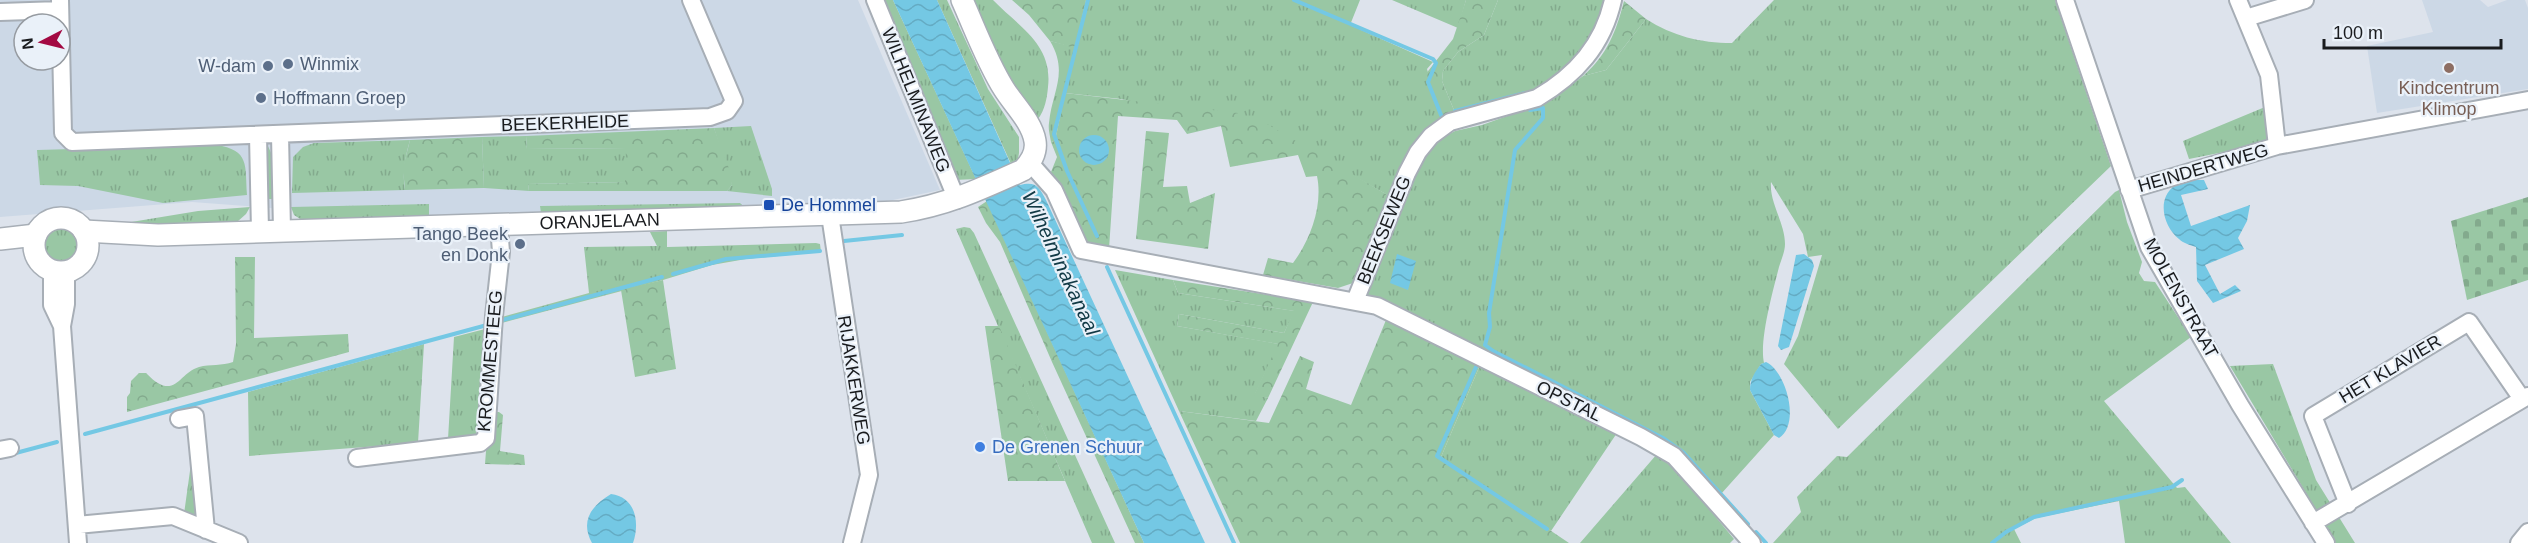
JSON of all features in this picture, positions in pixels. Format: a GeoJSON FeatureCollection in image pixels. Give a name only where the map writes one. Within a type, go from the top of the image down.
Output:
{"type":"FeatureCollection","features":[{"type":"Feature","properties":{"kind":"main road"},"geometry":{"type":"LineString","coordinates":[[962,0],[1003,88],[1030,128],[1036,142],[1035,153],[1026,166]]}},
{"type":"Feature","properties":{"kind":"main road","name":"ORANJELAAN"},"geometry":{"type":"LineString","coordinates":[[86,241],[158,235],[282,230],[499,226],[901,212],[957,200],[1026,166]]}},
{"type":"Feature","properties":{"kind":"main road"},"geometry":{"type":"LineString","coordinates":[[59,218],[74,221],[86,241],[78,266],[59,271],[39,261],[35,244],[45,223],[59,218]]}},
{"type":"Feature","properties":{"kind":"main road"},"geometry":{"type":"LineString","coordinates":[[0,239],[35,244]]}},
{"type":"Feature","properties":{"kind":"main road"},"geometry":{"type":"LineString","coordinates":[[0,250],[35,244]]}},
{"type":"Feature","properties":{"kind":"street","name":"BEEKERHEIDE"},"geometry":{"type":"LineString","coordinates":[[0,12],[60,5],[63,133],[72,142],[710,117],[727,111],[734,101],[691,0]]}},
{"type":"Feature","properties":{"kind":"street","name":"WILHELMINAWEG"},"geometry":{"type":"LineString","coordinates":[[875,0],[957,200]]}},
{"type":"Feature","properties":{"kind":"street","name":"BEEKSEWEG"},"geometry":{"type":"LineString","coordinates":[[1026,166],[1054,190],[1081,250],[1355,301],[1407,173],[1418,152],[1431,136],[1450,122],[1537,98],[1548,91],[1591,52],[1602,36],[1613,0]]}},
{"type":"Feature","properties":{"kind":"street","name":"MOLENSTRAAT"},"geometry":{"type":"LineString","coordinates":[[2065,0],[2149,247],[2240,405],[2326,543]]}},
{"type":"Feature","properties":{"kind":"street","name":"HEINDERTWEG"},"geometry":{"type":"LineString","coordinates":[[2238,0],[2269,75],[2277,146]]}},
{"type":"Feature","properties":{"kind":"street"},"geometry":{"type":"LineString","coordinates":[[2247,18],[2305,0]]}},
{"type":"Feature","properties":{"kind":"street","name":"HEINDERTWEG"},"geometry":{"type":"LineString","coordinates":[[2129,190],[2277,146],[2528,100]]}},
{"type":"Feature","properties":{"kind":"street"},"geometry":{"type":"LineString","coordinates":[[258,135],[260,231]]}},
{"type":"Feature","properties":{"kind":"street"},"geometry":{"type":"LineString","coordinates":[[280,135],[282,230]]}},
{"type":"Feature","properties":{"kind":"street","name":"RIJAKKERWEG"},"geometry":{"type":"LineString","coordinates":[[830,215],[869,475],[852,543]]}},
{"type":"Feature","properties":{"kind":"street","name":"KROMMESTEEG"},"geometry":{"type":"LineString","coordinates":[[357,458],[480,443],[486,438],[494,316],[501,252],[499,226]]}},
{"type":"Feature","properties":{"kind":"street"},"geometry":{"type":"LineString","coordinates":[[59,271],[52,305],[62,326],[78,543]]}},
{"type":"Feature","properties":{"kind":"street","name":"OPSTAL"},"geometry":{"type":"LineString","coordinates":[[1355,301],[1377,306],[1641,437],[1674,456],[1752,543]]}},
{"type":"Feature","properties":{"kind":"street","name":"HET KLAVIER"},"geometry":{"type":"LineString","coordinates":[[2313,523],[2349,504],[2525,397],[2469,322],[2313,416],[2349,504]]}},
{"type":"Feature","properties":{"kind":"street"},"geometry":{"type":"LineString","coordinates":[[179,419],[195,416],[200,533]]}},
{"type":"Feature","properties":{"kind":"street"},"geometry":{"type":"LineString","coordinates":[[77,525],[173,516],[200,533],[239,543]]}},
{"type":"Feature","properties":{"kind":"street"},"geometry":{"type":"LineString","coordinates":[[2519,543],[2528,532]]}},
{"type":"Feature","properties":{"kind":"shaded area"},"geometry":{"type":"Polygon","coordinates":[[[0,0],[858,0],[940,190],[860,207],[445,221],[192,202],[0,217],[0,0]]]}},
{"type":"Feature","properties":{"kind":"shaded area","name":"Kindcentrum Klimop"},"geometry":{"type":"Polygon","coordinates":[[[2422,0],[2480,0],[2488,7],[2507,0],[2525,0],[2528,8],[2528,89],[2377,113],[2367,46],[2433,32],[2422,0]]]}},
{"type":"Feature","properties":{"kind":"green space"},"geometry":{"type":"Polygon","coordinates":[[[884,0],[893,0],[976,179],[954,180],[884,0]]]}},
{"type":"Feature","properties":{"kind":"green space"},"geometry":{"type":"Polygon","coordinates":[[[937,0],[947,0],[988,89],[1019,137],[1018,159],[1011,164],[937,0]]]}},
{"type":"Feature","properties":{"kind":"green space"},"geometry":{"type":"Polygon","coordinates":[[[971,0],[993,0],[1023,28],[1040,48],[1048,72],[1048,87],[1045,104],[1038,119],[1035,119],[1024,107],[971,0]]]}},
{"type":"Feature","properties":{"kind":"green space"},"geometry":{"type":"Polygon","coordinates":[[[1012,0],[1086,0],[1075,48],[1050,41],[1029,15],[1012,0]]]}},
{"type":"Feature","properties":{"kind":"green space"},"geometry":{"type":"Polygon","coordinates":[[[1086,0],[1360,0],[1350,25],[1433,62],[1427,69],[1442,121],[1415,145],[1391,197],[1354,176],[1238,124],[1121,99],[1065,93],[1055,141],[1051,142],[1049,123],[1059,73],[1056,52],[1050,41],[1075,47],[1086,0]]]}},
{"type":"Feature","properties":{"kind":"green space"},"geometry":{"type":"Polygon","coordinates":[[[1392,0],[1466,0],[1458,28],[1392,0]]]}},
{"type":"Feature","properties":{"kind":"green space"},"geometry":{"type":"Polygon","coordinates":[[[1466,0],[1498,0],[1484,35],[1458,52],[1443,71],[1442,81],[1456,115],[1442,121],[1425,75],[1453,39],[1466,0]]]}},
{"type":"Feature","properties":{"kind":"green space"},"geometry":{"type":"Polygon","coordinates":[[[1498,0],[1605,0],[1602,14],[1589,41],[1571,65],[1559,76],[1526,95],[1456,115],[1442,81],[1443,71],[1458,52],[1484,35],[1498,0]]]}},
{"type":"Feature","properties":{"kind":"green space"},"geometry":{"type":"Polygon","coordinates":[[[1774,0],[2055,0],[2111,166],[1838,429],[1784,364],[1798,336],[1822,255],[1808,257],[1803,234],[1771,182],[1772,197],[1783,228],[1785,247],[1767,315],[1763,342],[1764,363],[1761,364],[1750,382],[1750,390],[1774,435],[1721,494],[1679,452],[1364,297],[1411,186],[1433,143],[1455,131],[1482,125],[1549,101],[1583,76],[1606,70],[1646,19],[1666,30],[1687,37],[1709,42],[1732,43],[1774,0]]]}},
{"type":"Feature","properties":{"kind":"green space"},"geometry":{"type":"Polygon","coordinates":[[[1624,1],[1646,19],[1606,70],[1583,76],[1610,42],[1624,1]]]}},
{"type":"Feature","properties":{"kind":"green space"},"geometry":{"type":"Polygon","coordinates":[[[1065,93],[1238,113],[1238,124],[1267,124],[1391,197],[1353,283],[1338,288],[1263,275],[1268,258],[1293,263],[1305,243],[1317,210],[1317,176],[1306,177],[1298,155],[1230,167],[1221,126],[1187,134],[1177,120],[1118,116],[1109,249],[1087,243],[1051,172],[1057,157],[1051,142],[1055,141],[1065,93]]]}},
{"type":"Feature","properties":{"kind":"green space"},"geometry":{"type":"Polygon","coordinates":[[[2265,107],[2269,143],[2189,159],[2183,141],[2265,107]]]}},
{"type":"Feature","properties":{"kind":"green space"},"geometry":{"type":"Polygon","coordinates":[[[751,126],[772,189],[772,196],[727,191],[732,185],[714,128],[751,126]]]}},
{"type":"Feature","properties":{"kind":"green space"},"geometry":{"type":"Polygon","coordinates":[[[714,128],[731,174],[732,185],[727,191],[529,191],[528,184],[625,182],[626,148],[527,149],[526,136],[714,128]]]}},
{"type":"Feature","properties":{"kind":"green space"},"geometry":{"type":"Polygon","coordinates":[[[1146,131],[1169,133],[1163,187],[1187,186],[1190,203],[1215,193],[1208,249],[1136,239],[1146,131]]]}},
{"type":"Feature","properties":{"kind":"green space"},"geometry":{"type":"Polygon","coordinates":[[[526,136],[527,149],[626,148],[626,182],[528,184],[529,191],[484,188],[482,137],[526,136]]]}},
{"type":"Feature","properties":{"kind":"green space"},"geometry":{"type":"Polygon","coordinates":[[[482,137],[484,188],[405,190],[403,168],[410,140],[482,137]]]}},
{"type":"Feature","properties":{"kind":"green space"},"geometry":{"type":"Polygon","coordinates":[[[410,140],[404,165],[405,190],[292,193],[293,157],[303,147],[314,143],[410,140]]]}},
{"type":"Feature","properties":{"kind":"green space"},"geometry":{"type":"Polygon","coordinates":[[[267,144],[272,155],[273,199],[264,199],[265,145],[267,144]]]}},
{"type":"Feature","properties":{"kind":"green space"},"geometry":{"type":"Polygon","coordinates":[[[216,145],[235,151],[244,161],[247,195],[163,203],[78,186],[40,185],[37,150],[216,145]]]}},
{"type":"Feature","properties":{"kind":"green space"},"geometry":{"type":"Polygon","coordinates":[[[2119,190],[2127,222],[2142,262],[2139,273],[2144,281],[2155,282],[2191,337],[2104,401],[2177,488],[2185,487],[2231,543],[2125,543],[2119,501],[2036,518],[2014,529],[2021,543],[1773,543],[1801,512],[1797,497],[1837,456],[1847,457],[2119,190]]]}},
{"type":"Feature","properties":{"kind":"green space"},"geometry":{"type":"Polygon","coordinates":[[[2528,197],[2528,280],[2467,300],[2451,221],[2528,197]]]}},
{"type":"Feature","properties":{"kind":"green space"},"geometry":{"type":"Polygon","coordinates":[[[987,201],[1144,543],[1135,543],[1000,242],[978,207],[987,201]]]}},
{"type":"Feature","properties":{"kind":"green space"},"geometry":{"type":"Polygon","coordinates":[[[740,203],[744,207],[542,219],[540,206],[740,203]]]}},
{"type":"Feature","properties":{"kind":"green space"},"geometry":{"type":"Polygon","coordinates":[[[429,204],[429,220],[305,222],[294,215],[291,207],[429,204]]]}},
{"type":"Feature","properties":{"kind":"green space"},"geometry":{"type":"Polygon","coordinates":[[[250,207],[237,222],[113,225],[198,211],[250,207]]]}},
{"type":"Feature","properties":{"kind":"green space"},"geometry":{"type":"Polygon","coordinates":[[[60,228],[72,233],[77,245],[72,257],[60,262],[48,257],[43,245],[48,233],[60,228]]]}},
{"type":"Feature","properties":{"kind":"green space"},"geometry":{"type":"Polygon","coordinates":[[[970,228],[974,233],[1115,543],[1092,543],[956,229],[970,228]]]}},
{"type":"Feature","properties":{"kind":"green space"},"geometry":{"type":"Polygon","coordinates":[[[667,231],[667,247],[816,243],[820,244],[821,252],[746,259],[712,265],[498,324],[498,318],[589,293],[584,247],[657,246],[650,232],[667,231]]]}},
{"type":"Feature","properties":{"kind":"green space"},"geometry":{"type":"Polygon","coordinates":[[[235,257],[255,257],[254,338],[348,334],[349,352],[127,412],[127,397],[130,393],[131,381],[139,373],[146,373],[156,382],[170,386],[199,367],[233,362],[236,344],[235,257]]]}},
{"type":"Feature","properties":{"kind":"green space"},"geometry":{"type":"Polygon","coordinates":[[[1115,270],[1173,280],[1178,293],[1295,311],[1284,333],[1179,314],[1177,326],[1279,344],[1255,394],[1268,398],[1256,421],[1179,411],[1115,270]]]}},
{"type":"Feature","properties":{"kind":"green space"},"geometry":{"type":"Polygon","coordinates":[[[663,280],[676,369],[635,377],[621,290],[663,280]]]}},
{"type":"Feature","properties":{"kind":"green space"},"geometry":{"type":"Polygon","coordinates":[[[1173,280],[1313,302],[1268,398],[1254,395],[1278,344],[1177,326],[1179,314],[1284,333],[1294,311],[1178,293],[1173,280]]]}},
{"type":"Feature","properties":{"kind":"green space"},"geometry":{"type":"Polygon","coordinates":[[[1386,320],[1480,365],[1441,457],[1569,543],[1240,543],[1179,411],[1269,423],[1300,356],[1314,362],[1306,389],[1351,405],[1386,320]]]}},
{"type":"Feature","properties":{"kind":"green space"},"geometry":{"type":"Polygon","coordinates":[[[985,326],[999,326],[1065,481],[1008,481],[985,326]]]}},
{"type":"Feature","properties":{"kind":"green space"},"geometry":{"type":"Polygon","coordinates":[[[485,329],[476,435],[448,439],[454,337],[485,329]]]}},
{"type":"Feature","properties":{"kind":"green space"},"geometry":{"type":"Polygon","coordinates":[[[424,344],[418,443],[249,456],[248,392],[424,344]]]}},
{"type":"Feature","properties":{"kind":"green space"},"geometry":{"type":"Polygon","coordinates":[[[2273,364],[2316,480],[2355,543],[2336,543],[2230,366],[2273,364]]]}},
{"type":"Feature","properties":{"kind":"green space"},"geometry":{"type":"Polygon","coordinates":[[[1480,365],[1617,433],[1551,531],[1441,457],[1480,365]]]}},
{"type":"Feature","properties":{"kind":"green space"},"geometry":{"type":"Polygon","coordinates":[[[489,412],[499,412],[503,415],[500,451],[524,455],[525,465],[485,464],[489,412]]]}},
{"type":"Feature","properties":{"kind":"green space"},"geometry":{"type":"Polygon","coordinates":[[[194,442],[198,517],[184,514],[194,442]]]}},
{"type":"Feature","properties":{"kind":"green space"},"geometry":{"type":"Polygon","coordinates":[[[1657,454],[1680,474],[1734,539],[1730,543],[1580,543],[1657,454]]]}},
{"type":"Feature","properties":{"kind":"water","name":"Wilhelminakanaal"},"geometry":{"type":"Polygon","coordinates":[[[893,0],[937,0],[1020,185],[1036,186],[1046,200],[1205,543],[1144,543],[893,0]]]}},
{"type":"Feature","properties":{"kind":"water"},"geometry":{"type":"Polygon","coordinates":[[[1094,135],[1100,136],[1108,144],[1108,156],[1100,164],[1094,165],[1088,164],[1080,156],[1079,150],[1080,144],[1088,136],[1094,135]]]}},
{"type":"Feature","properties":{"kind":"water"},"geometry":{"type":"Polygon","coordinates":[[[2191,180],[2204,180],[2208,189],[2181,195],[2191,226],[2250,205],[2247,221],[2238,238],[2244,249],[2205,265],[2220,294],[2235,285],[2241,291],[2213,303],[2197,281],[2196,247],[2182,242],[2174,234],[2169,228],[2164,213],[2165,198],[2168,192],[2176,185],[2191,180]]]}},
{"type":"Feature","properties":{"kind":"water"},"geometry":{"type":"Polygon","coordinates":[[[1397,254],[1416,261],[1408,290],[1390,283],[1397,254]]]}},
{"type":"Feature","properties":{"kind":"water"},"geometry":{"type":"Polygon","coordinates":[[[1804,254],[1812,260],[1814,266],[1789,347],[1781,350],[1778,346],[1796,255],[1804,254]]]}},
{"type":"Feature","properties":{"kind":"water"},"geometry":{"type":"Polygon","coordinates":[[[1766,362],[1780,376],[1788,398],[1789,421],[1786,431],[1779,438],[1774,435],[1750,390],[1755,373],[1761,364],[1766,362]]]}},
{"type":"Feature","properties":{"kind":"water"},"geometry":{"type":"Polygon","coordinates":[[[611,494],[626,500],[634,512],[636,527],[633,543],[592,543],[587,521],[593,509],[611,494]]]}},
{"type":"Feature","properties":{"kind":"waterway"},"geometry":{"type":"LineString","coordinates":[[1088,0],[1054,134],[1067,171],[1097,236]]}},
{"type":"Feature","properties":{"kind":"waterway"},"geometry":{"type":"LineString","coordinates":[[1294,0],[1433,59],[1436,63],[1428,82],[1441,115]]}},
{"type":"Feature","properties":{"kind":"waterway"},"geometry":{"type":"LineString","coordinates":[[1455,111],[1525,93]]}},
{"type":"Feature","properties":{"kind":"waterway"},"geometry":{"type":"LineString","coordinates":[[1530,110],[1543,108],[1543,118],[1515,150],[1489,313],[1490,327],[1485,345],[1663,438],[1684,453],[1748,524]]}},
{"type":"Feature","properties":{"kind":"waterway"},"geometry":{"type":"LineString","coordinates":[[844,241],[902,235]]}},
{"type":"Feature","properties":{"kind":"waterway"},"geometry":{"type":"LineString","coordinates":[[673,274],[726,259],[820,251]]}},
{"type":"Feature","properties":{"kind":"waterway"},"geometry":{"type":"LineString","coordinates":[[1107,267],[1234,543]]}},
{"type":"Feature","properties":{"kind":"waterway"},"geometry":{"type":"LineString","coordinates":[[499,321],[662,277]]}},
{"type":"Feature","properties":{"kind":"waterway"},"geometry":{"type":"LineString","coordinates":[[85,434],[487,325]]}},
{"type":"Feature","properties":{"kind":"waterway"},"geometry":{"type":"LineString","coordinates":[[1476,367],[1437,456],[1547,529]]}},
{"type":"Feature","properties":{"kind":"waterway"},"geometry":{"type":"LineString","coordinates":[[12,454],[57,442]]}},
{"type":"Feature","properties":{"kind":"waterway"},"geometry":{"type":"LineString","coordinates":[[1992,543],[2006,532],[2034,517],[2172,487],[2182,480]]}},
{"type":"Feature","properties":{"kind":"waterway"},"geometry":{"type":"LineString","coordinates":[[1756,532],[1766,543]]}},
{"type":"Feature","properties":{"kind":"place","name":"Winmix"},"geometry":{"type":"Point","coordinates":[288,64]}},
{"type":"Feature","properties":{"kind":"place","name":"W-dam"},"geometry":{"type":"Point","coordinates":[268,66]}},
{"type":"Feature","properties":{"kind":"place","name":"Kindcentrum Klimop"},"geometry":{"type":"Point","coordinates":[2449,68]}},
{"type":"Feature","properties":{"kind":"place","name":"Hoffmann Groep"},"geometry":{"type":"Point","coordinates":[261,98]}},
{"type":"Feature","properties":{"kind":"place","name":"De Hommel"},"geometry":{"type":"Point","coordinates":[769,205]}},
{"type":"Feature","properties":{"kind":"place","name":"Tango Beek en Donk"},"geometry":{"type":"Point","coordinates":[520,244]}},
{"type":"Feature","properties":{"kind":"place","name":"De Grenen Schuur"},"geometry":{"type":"Point","coordinates":[980,447]}}]}
